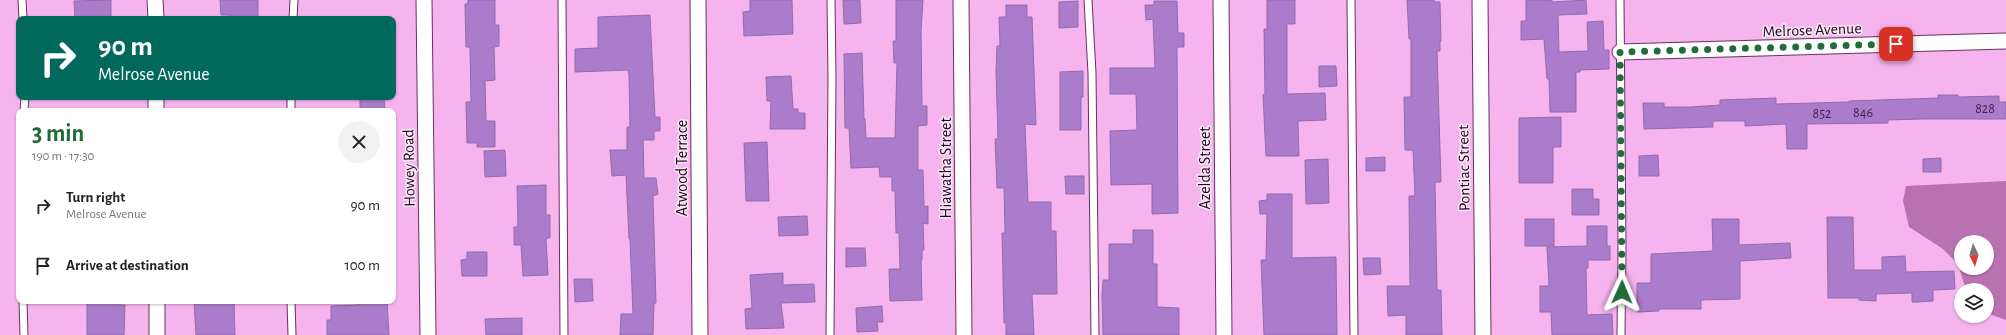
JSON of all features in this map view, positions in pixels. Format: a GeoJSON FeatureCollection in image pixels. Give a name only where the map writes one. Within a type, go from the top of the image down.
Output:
{"type":"FeatureCollection","features":[{"type":"Feature","properties":{"kind":"street"},"geometry":{"type":"LineString","coordinates":[[156,0],[156,16]]}},
{"type":"Feature","properties":{"kind":"street","name":"Howey Road"},"geometry":{"type":"LineString","coordinates":[[424,0],[428,335]]}},
{"type":"Feature","properties":{"kind":"street","name":"Atwood Terrace"},"geometry":{"type":"LineString","coordinates":[[698,0],[700,335]]}},
{"type":"Feature","properties":{"kind":"street","name":"Hiawatha Street"},"geometry":{"type":"LineString","coordinates":[[961,0],[964,335]]}},
{"type":"Feature","properties":{"kind":"street","name":"Azelda Street"},"geometry":{"type":"LineString","coordinates":[[1221,0],[1224,335]]}},
{"type":"Feature","properties":{"kind":"street","name":"Pontiac Street"},"geometry":{"type":"LineString","coordinates":[[1480,0],[1483,335]]}},
{"type":"Feature","properties":{"kind":"street","name":"Melrose Avenue"},"geometry":{"type":"LineString","coordinates":[[1620,52],[2006,41]]}},
{"type":"Feature","properties":{"kind":"street"},"geometry":{"type":"LineString","coordinates":[[157,304],[158,335]]}},
{"type":"Feature","properties":{"kind":"lane"},"geometry":{"type":"LineString","coordinates":[[22,0],[23,16]]}},
{"type":"Feature","properties":{"kind":"lane"},"geometry":{"type":"LineString","coordinates":[[293,16],[294,0]]}},
{"type":"Feature","properties":{"kind":"lane"},"geometry":{"type":"LineString","coordinates":[[562,0],[564,335]]}},
{"type":"Feature","properties":{"kind":"lane"},"geometry":{"type":"LineString","coordinates":[[830,335],[832,98],[831,0]]}},
{"type":"Feature","properties":{"kind":"lane"},"geometry":{"type":"LineString","coordinates":[[1088,0],[1092,73],[1095,335]]}},
{"type":"Feature","properties":{"kind":"lane"},"geometry":{"type":"LineString","coordinates":[[1351,0],[1354,335]]}},
{"type":"Feature","properties":{"kind":"lane"},"geometry":{"type":"LineString","coordinates":[[1620,0],[1622,249],[1621,335]]}},
{"type":"Feature","properties":{"kind":"lane"},"geometry":{"type":"LineString","coordinates":[[24,304],[24,335]]}},
{"type":"Feature","properties":{"kind":"lane"},"geometry":{"type":"LineString","coordinates":[[292,304],[292,335]]}},
{"type":"Feature","properties":{"kind":"shaded area"},"geometry":{"type":"Polygon","coordinates":[[[2006,181],[2006,320],[1994,316],[1994,283],[1964,283],[1961,275],[1994,275],[1994,235],[1954,235],[1954,260],[1943,249],[1909,227],[1903,201],[1906,186],[2006,181]]]}},
{"type":"Feature","properties":{"kind":"building"},"geometry":{"type":"Polygon","coordinates":[[[111,0],[111,16],[75,16],[74,1],[111,0]]]}},
{"type":"Feature","properties":{"kind":"building"},"geometry":{"type":"Polygon","coordinates":[[[220,0],[258,0],[258,16],[221,15],[220,0]]]}},
{"type":"Feature","properties":{"kind":"building"},"geometry":{"type":"Polygon","coordinates":[[[468,0],[495,0],[495,25],[499,25],[499,46],[494,47],[495,80],[485,81],[486,121],[495,121],[495,147],[477,147],[477,143],[467,143],[466,102],[471,102],[470,47],[466,47],[465,4],[468,4],[468,0]]]}},
{"type":"Feature","properties":{"kind":"building"},"geometry":{"type":"Polygon","coordinates":[[[750,0],[792,0],[793,34],[744,36],[743,12],[750,11],[750,0]]]}},
{"type":"Feature","properties":{"kind":"building"},"geometry":{"type":"Polygon","coordinates":[[[843,0],[860,0],[861,23],[844,24],[843,0]]]}},
{"type":"Feature","properties":{"kind":"building"},"geometry":{"type":"Polygon","coordinates":[[[896,0],[923,0],[921,32],[922,106],[927,106],[927,125],[918,126],[918,170],[923,170],[924,207],[928,206],[928,224],[923,223],[924,250],[922,250],[921,260],[922,300],[890,301],[889,269],[900,269],[899,233],[896,233],[895,191],[892,191],[892,177],[880,177],[879,167],[851,168],[849,128],[845,128],[844,54],[862,53],[866,138],[895,138],[897,63],[894,63],[893,41],[896,41],[896,0]]]}},
{"type":"Feature","properties":{"kind":"building"},"geometry":{"type":"Polygon","coordinates":[[[1267,0],[1295,0],[1295,24],[1287,24],[1287,94],[1325,93],[1326,120],[1298,121],[1299,156],[1266,156],[1263,95],[1265,94],[1264,29],[1267,29],[1267,0]]]}},
{"type":"Feature","properties":{"kind":"building"},"geometry":{"type":"Polygon","coordinates":[[[1407,0],[1434,0],[1434,2],[1440,2],[1441,41],[1440,51],[1437,51],[1441,182],[1435,182],[1437,290],[1441,290],[1442,335],[1406,335],[1406,315],[1388,316],[1387,286],[1410,286],[1409,196],[1415,196],[1413,150],[1405,150],[1404,97],[1411,97],[1411,39],[1409,39],[1407,0]]]}},
{"type":"Feature","properties":{"kind":"building"},"geometry":{"type":"Polygon","coordinates":[[[1526,0],[1552,0],[1552,2],[1586,0],[1587,14],[1558,15],[1559,52],[1588,51],[1587,22],[1603,21],[1604,50],[1609,50],[1609,69],[1580,70],[1580,72],[1576,72],[1576,112],[1550,112],[1549,79],[1547,79],[1544,39],[1521,40],[1521,21],[1526,21],[1526,0]]]}},
{"type":"Feature","properties":{"kind":"building"},"geometry":{"type":"Polygon","coordinates":[[[1078,1],[1078,27],[1059,28],[1059,2],[1078,1]]]}},
{"type":"Feature","properties":{"kind":"building"},"geometry":{"type":"Polygon","coordinates":[[[1154,1],[1177,1],[1178,33],[1184,33],[1184,47],[1177,47],[1178,213],[1152,214],[1152,184],[1111,185],[1110,131],[1137,130],[1136,94],[1110,94],[1110,68],[1155,68],[1153,19],[1146,20],[1145,5],[1154,5],[1154,1]]]}},
{"type":"Feature","properties":{"kind":"building"},"geometry":{"type":"Polygon","coordinates":[[[1006,5],[1027,5],[1027,17],[1032,17],[1036,125],[1025,124],[1028,202],[1051,202],[1051,231],[1056,231],[1057,294],[1032,294],[1034,335],[1006,335],[1006,323],[1004,323],[1002,233],[1005,233],[1004,188],[997,188],[995,139],[998,139],[996,71],[997,46],[1000,46],[999,17],[1006,17],[1006,5]]]}},
{"type":"Feature","properties":{"kind":"building"},"geometry":{"type":"Polygon","coordinates":[[[650,15],[655,117],[660,117],[660,131],[654,131],[654,140],[643,140],[644,178],[656,178],[658,194],[653,196],[656,303],[654,303],[653,335],[620,335],[621,314],[633,314],[630,239],[626,175],[612,176],[610,150],[627,150],[627,127],[630,127],[629,75],[628,70],[575,72],[575,49],[598,48],[598,17],[650,15]]]}},
{"type":"Feature","properties":{"kind":"building"},"geometry":{"type":"Polygon","coordinates":[[[1319,66],[1336,66],[1337,86],[1319,87],[1319,66]]]}},
{"type":"Feature","properties":{"kind":"building"},"geometry":{"type":"Polygon","coordinates":[[[1083,71],[1081,130],[1060,130],[1060,72],[1083,71]]]}},
{"type":"Feature","properties":{"kind":"building"},"geometry":{"type":"Polygon","coordinates":[[[791,76],[793,109],[798,109],[798,113],[805,113],[805,129],[770,129],[771,101],[767,101],[766,77],[791,76]]]}},
{"type":"Feature","properties":{"kind":"building"},"geometry":{"type":"Polygon","coordinates":[[[1938,95],[1958,95],[1958,97],[1999,96],[1999,102],[2006,102],[2006,119],[1922,119],[1888,120],[1888,123],[1807,124],[1807,149],[1787,149],[1786,124],[1745,126],[1745,121],[1713,121],[1713,127],[1644,129],[1643,103],[1664,103],[1664,107],[1691,107],[1720,105],[1720,100],[1776,98],[1776,104],[1938,98],[1938,95]]]}},
{"type":"Feature","properties":{"kind":"building"},"geometry":{"type":"Polygon","coordinates":[[[360,100],[384,100],[385,108],[360,108],[360,100]]]}},
{"type":"Feature","properties":{"kind":"building"},"geometry":{"type":"Polygon","coordinates":[[[1561,117],[1561,147],[1553,147],[1553,183],[1519,183],[1519,118],[1561,117]]]}},
{"type":"Feature","properties":{"kind":"building"},"geometry":{"type":"Polygon","coordinates":[[[767,142],[769,201],[746,201],[744,143],[767,142]]]}},
{"type":"Feature","properties":{"kind":"building"},"geometry":{"type":"Polygon","coordinates":[[[505,150],[506,176],[485,177],[484,151],[505,150]]]}},
{"type":"Feature","properties":{"kind":"building"},"geometry":{"type":"Polygon","coordinates":[[[1658,155],[1659,176],[1639,176],[1639,156],[1658,155]]]}},
{"type":"Feature","properties":{"kind":"building"},"geometry":{"type":"Polygon","coordinates":[[[1385,157],[1385,171],[1366,171],[1366,158],[1385,157]]]}},
{"type":"Feature","properties":{"kind":"building"},"geometry":{"type":"Polygon","coordinates":[[[1941,158],[1941,172],[1923,172],[1923,159],[1941,158]]]}},
{"type":"Feature","properties":{"kind":"building"},"geometry":{"type":"Polygon","coordinates":[[[1328,159],[1329,203],[1306,204],[1305,160],[1328,159]]]}},
{"type":"Feature","properties":{"kind":"building"},"geometry":{"type":"Polygon","coordinates":[[[1065,176],[1084,176],[1084,194],[1066,194],[1065,176]]]}},
{"type":"Feature","properties":{"kind":"building"},"geometry":{"type":"Polygon","coordinates":[[[546,185],[546,215],[550,215],[550,238],[546,238],[548,275],[523,276],[521,245],[514,245],[514,227],[518,227],[517,186],[546,185]]]}},
{"type":"Feature","properties":{"kind":"building"},"geometry":{"type":"Polygon","coordinates":[[[1572,189],[1593,189],[1593,199],[1599,199],[1599,215],[1572,215],[1572,189]]]}},
{"type":"Feature","properties":{"kind":"building"},"geometry":{"type":"Polygon","coordinates":[[[1267,194],[1292,194],[1292,258],[1336,257],[1337,335],[1264,335],[1261,260],[1266,260],[1267,214],[1260,214],[1259,201],[1267,200],[1267,194]]]}},
{"type":"Feature","properties":{"kind":"building"},"geometry":{"type":"Polygon","coordinates":[[[807,216],[808,235],[779,236],[778,217],[807,216]]]}},
{"type":"Feature","properties":{"kind":"building"},"geometry":{"type":"Polygon","coordinates":[[[1827,217],[1853,217],[1854,270],[1882,270],[1882,257],[1905,256],[1906,272],[1954,271],[1954,289],[1933,290],[1933,301],[1912,302],[1912,293],[1876,294],[1876,301],[1859,300],[1859,298],[1828,298],[1827,217]]]}},
{"type":"Feature","properties":{"kind":"building"},"geometry":{"type":"Polygon","coordinates":[[[1525,219],[1554,219],[1554,246],[1525,246],[1525,219]]]}},
{"type":"Feature","properties":{"kind":"building"},"geometry":{"type":"Polygon","coordinates":[[[1712,219],[1739,219],[1739,245],[1790,243],[1791,258],[1740,261],[1740,299],[1701,300],[1701,309],[1659,309],[1659,311],[1637,312],[1637,283],[1651,283],[1651,254],[1713,251],[1712,219]]]}},
{"type":"Feature","properties":{"kind":"building"},"geometry":{"type":"Polygon","coordinates":[[[1587,226],[1607,226],[1607,246],[1610,246],[1610,260],[1588,260],[1588,268],[1586,268],[1587,315],[1612,314],[1613,335],[1552,335],[1551,312],[1540,312],[1540,286],[1549,286],[1547,247],[1587,246],[1587,226]]]}},
{"type":"Feature","properties":{"kind":"building"},"geometry":{"type":"Polygon","coordinates":[[[1133,230],[1153,230],[1153,264],[1157,264],[1157,307],[1179,308],[1179,335],[1103,335],[1103,280],[1109,280],[1109,244],[1133,244],[1133,230]]]}},
{"type":"Feature","properties":{"kind":"building"},"geometry":{"type":"Polygon","coordinates":[[[846,248],[865,248],[866,266],[846,267],[846,248]]]}},
{"type":"Feature","properties":{"kind":"building"},"geometry":{"type":"Polygon","coordinates":[[[467,252],[487,252],[487,276],[462,276],[461,260],[467,259],[467,252]]]}},
{"type":"Feature","properties":{"kind":"building"},"geometry":{"type":"Polygon","coordinates":[[[1363,258],[1380,258],[1381,274],[1364,275],[1363,258]]]}},
{"type":"Feature","properties":{"kind":"building"},"geometry":{"type":"Polygon","coordinates":[[[783,273],[783,285],[814,284],[815,302],[781,303],[784,328],[746,329],[745,309],[752,308],[750,275],[783,273]]]}},
{"type":"Feature","properties":{"kind":"building"},"geometry":{"type":"Polygon","coordinates":[[[574,279],[592,279],[593,301],[575,302],[574,279]]]}},
{"type":"Feature","properties":{"kind":"building"},"geometry":{"type":"Polygon","coordinates":[[[87,304],[125,305],[124,335],[87,335],[87,304]]]}},
{"type":"Feature","properties":{"kind":"building"},"geometry":{"type":"Polygon","coordinates":[[[194,304],[234,304],[235,335],[196,335],[194,304]]]}},
{"type":"Feature","properties":{"kind":"building"},"geometry":{"type":"Polygon","coordinates":[[[387,304],[389,335],[327,335],[327,320],[331,320],[331,306],[387,304]]]}},
{"type":"Feature","properties":{"kind":"building"},"geometry":{"type":"Polygon","coordinates":[[[882,306],[883,322],[877,322],[878,331],[857,332],[856,308],[882,306]]]}},
{"type":"Feature","properties":{"kind":"building"},"geometry":{"type":"Polygon","coordinates":[[[522,318],[522,335],[486,335],[485,319],[522,318]]]}},
{"type":"Feature","properties":{"kind":"route"},"geometry":{"type":"LineString","coordinates":[[1622,292],[1620,52],[1896,44]]}}]}
